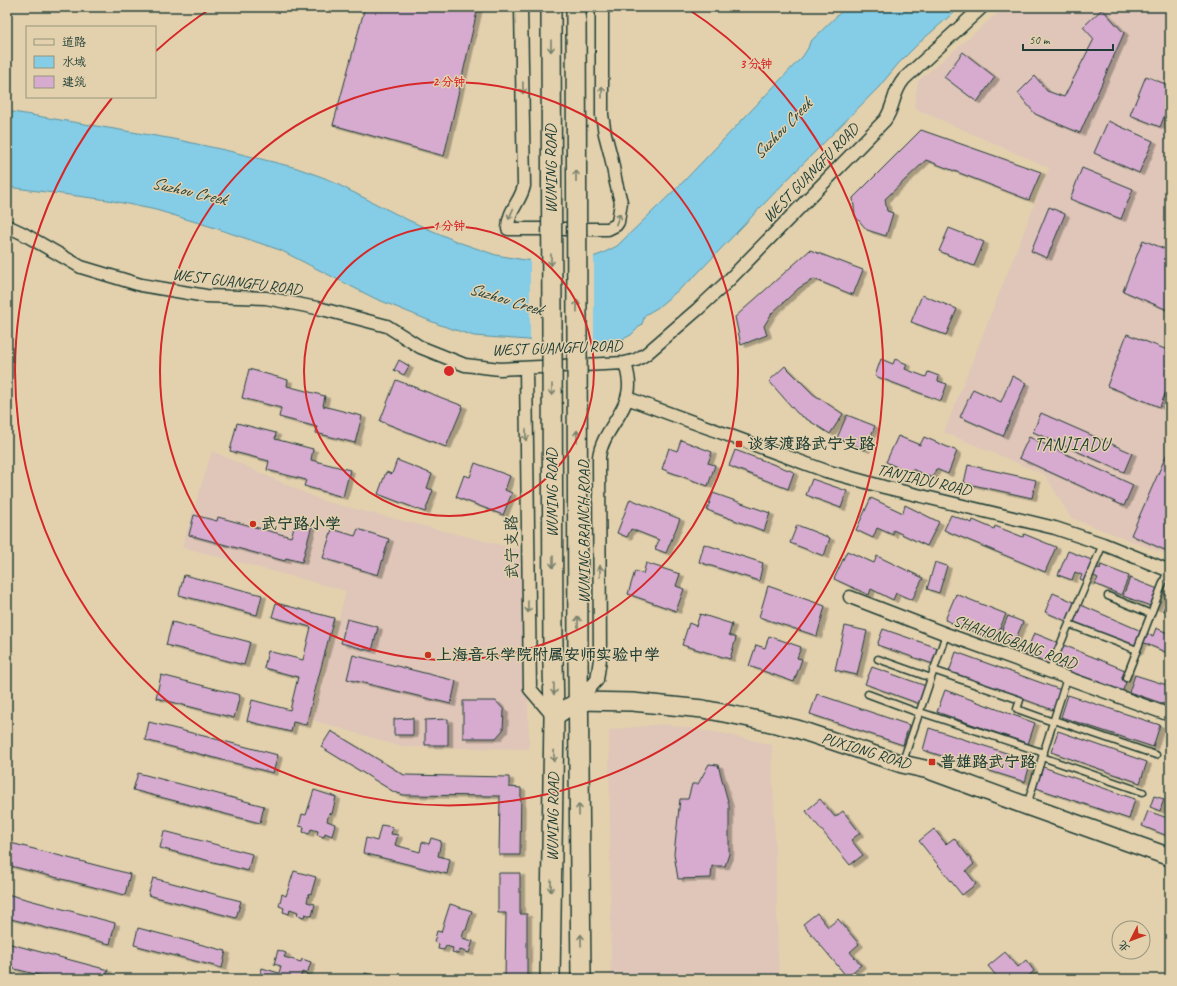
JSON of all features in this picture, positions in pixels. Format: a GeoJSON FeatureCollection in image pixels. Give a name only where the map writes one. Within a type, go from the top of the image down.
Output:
{"type":"FeatureCollection","features":[{"type":"Feature","properties":{"kind":"main road","name":"WUNING ROAD"},"geometry":{"type":"LineString","coordinates":[[550,7],[554,717],[550,979]]}},
{"type":"Feature","properties":{"kind":"main road","name":"WUNING ROAD"},"geometry":{"type":"LineString","coordinates":[[576,7],[578,701],[581,979]]}},
{"type":"Feature","properties":{"kind":"main road"},"geometry":{"type":"LineString","coordinates":[[554,717],[578,701]]}},
{"type":"Feature","properties":{"kind":"main road","name":"PUXIONG ROAD"},"geometry":{"type":"LineString","coordinates":[[578,701],[632,702],[703,709],[797,729],[902,764],[929,770],[1170,857]]}},
{"type":"Feature","properties":{"kind":"street"},"geometry":{"type":"LineString","coordinates":[[522,7],[524,186],[522,194],[509,216],[508,229],[608,229],[616,225],[618,222],[621,202],[602,115],[602,7]]}},
{"type":"Feature","properties":{"kind":"street","name":"WEST GUANGFU ROAD"},"geometry":{"type":"LineString","coordinates":[[7,226],[81,267],[141,285],[206,296],[266,298],[322,309],[387,326],[420,347],[465,365],[500,369],[625,363],[636,360],[657,345],[678,328],[726,282],[885,120],[892,107],[898,86],[904,78],[982,7]]}},
{"type":"Feature","properties":{"kind":"street","name":"WUNING BRANCH ROAD"},"geometry":{"type":"LineString","coordinates":[[578,701],[597,680],[600,659],[600,452],[605,438],[627,398],[629,386],[625,363]]}},
{"type":"Feature","properties":{"kind":"street","name":"武宁支路"},"geometry":{"type":"LineString","coordinates":[[526,368],[530,689],[554,717]]}},
{"type":"Feature","properties":{"kind":"street","name":"TANJIADU ROAD"},"geometry":{"type":"LineString","coordinates":[[627,398],[792,460],[826,471],[911,494],[1031,521],[1103,544],[1169,571]]}},
{"type":"Feature","properties":{"kind":"street","name":"SHAHONGBANG ROAD"},"geometry":{"type":"LineString","coordinates":[[850,597],[946,634],[1170,716]]}},
{"type":"Feature","properties":{"kind":"lane"},"geometry":{"type":"LineString","coordinates":[[1049,671],[1103,544]]}},
{"type":"Feature","properties":{"kind":"lane"},"geometry":{"type":"LineString","coordinates":[[1126,678],[1169,571]]}},
{"type":"Feature","properties":{"kind":"lane"},"geometry":{"type":"LineString","coordinates":[[1108,596],[1151,614]]}},
{"type":"Feature","properties":{"kind":"lane"},"geometry":{"type":"LineString","coordinates":[[1069,624],[1137,650]]}},
{"type":"Feature","properties":{"kind":"lane"},"geometry":{"type":"LineString","coordinates":[[902,764],[946,634]]}},
{"type":"Feature","properties":{"kind":"lane"},"geometry":{"type":"LineString","coordinates":[[878,659],[931,678]]}},
{"type":"Feature","properties":{"kind":"lane"},"geometry":{"type":"LineString","coordinates":[[934,670],[1020,700],[1017,709],[1156,755]]}},
{"type":"Feature","properties":{"kind":"lane"},"geometry":{"type":"LineString","coordinates":[[1027,806],[1068,678]]}},
{"type":"Feature","properties":{"kind":"lane"},"geometry":{"type":"LineString","coordinates":[[868,694],[1043,755],[1143,792]]}},
{"type":"Feature","properties":{"kind":"shaded area"},"geometry":{"type":"Polygon","coordinates":[[[1005,7],[1170,7],[1170,556],[1071,518],[1045,475],[944,432],[1049,168],[914,108],[918,81],[1005,7]]]}},
{"type":"Feature","properties":{"kind":"shaded area","name":"上海音乐学院附属安师实验中学"},"geometry":{"type":"Polygon","coordinates":[[[212,451],[323,501],[525,551],[529,749],[402,747],[312,720],[346,591],[182,547],[212,451]]]}},
{"type":"Feature","properties":{"kind":"shaded area"},"geometry":{"type":"Polygon","coordinates":[[[662,724],[721,733],[772,745],[779,979],[611,979],[609,730],[662,724]]]}},
{"type":"Feature","properties":{"kind":"water","name":"Suzhou Creek"},"geometry":{"type":"Polygon","coordinates":[[[846,7],[960,7],[920,42],[898,64],[879,87],[693,278],[657,308],[645,315],[642,324],[631,335],[609,346],[474,336],[440,325],[374,298],[280,250],[209,226],[156,210],[108,200],[7,187],[7,111],[174,139],[297,168],[325,178],[408,220],[458,242],[496,255],[525,260],[554,262],[587,259],[617,246],[684,181],[803,56],[810,42],[846,7]]]}},
{"type":"Feature","properties":{"kind":"pier"},"geometry":{"type":"Polygon","coordinates":[[[594,255],[594,347],[530,343],[530,258],[554,260],[573,259],[594,255]]]}},
{"type":"Feature","properties":{"kind":"building"},"geometry":{"type":"Polygon","coordinates":[[[365,7],[478,7],[444,156],[333,125],[365,7]]]}},
{"type":"Feature","properties":{"kind":"building"},"geometry":{"type":"Polygon","coordinates":[[[1102,9],[1124,33],[1080,133],[1035,114],[1018,93],[1035,76],[1047,91],[1064,97],[1094,39],[1083,27],[1102,9]]]}},
{"type":"Feature","properties":{"kind":"building"},"geometry":{"type":"Polygon","coordinates":[[[963,52],[995,77],[977,102],[944,77],[963,52]]]}},
{"type":"Feature","properties":{"kind":"building"},"geometry":{"type":"Polygon","coordinates":[[[1146,76],[1170,86],[1170,102],[1160,127],[1130,115],[1146,76]]]}},
{"type":"Feature","properties":{"kind":"building"},"geometry":{"type":"Polygon","coordinates":[[[1108,121],[1153,141],[1139,173],[1094,153],[1108,121]]]}},
{"type":"Feature","properties":{"kind":"building"},"geometry":{"type":"Polygon","coordinates":[[[921,130],[1041,172],[1029,200],[926,160],[885,199],[887,211],[893,213],[886,236],[867,230],[855,216],[853,198],[921,130]]]}},
{"type":"Feature","properties":{"kind":"building"},"geometry":{"type":"Polygon","coordinates":[[[1082,168],[1133,189],[1121,219],[1070,199],[1082,168]]]}},
{"type":"Feature","properties":{"kind":"building"},"geometry":{"type":"Polygon","coordinates":[[[1049,207],[1065,214],[1047,258],[1031,251],[1049,207]]]}},
{"type":"Feature","properties":{"kind":"building"},"geometry":{"type":"Polygon","coordinates":[[[949,228],[984,242],[974,266],[939,251],[949,228]]]}},
{"type":"Feature","properties":{"kind":"building"},"geometry":{"type":"Polygon","coordinates":[[[1143,240],[1170,251],[1170,311],[1123,291],[1143,240]]]}},
{"type":"Feature","properties":{"kind":"building"},"geometry":{"type":"Polygon","coordinates":[[[810,250],[863,270],[853,295],[814,279],[799,288],[772,313],[764,326],[767,335],[741,345],[735,317],[810,250]]]}},
{"type":"Feature","properties":{"kind":"building"},"geometry":{"type":"Polygon","coordinates":[[[922,295],[957,309],[946,335],[911,322],[922,295]]]}},
{"type":"Feature","properties":{"kind":"building"},"geometry":{"type":"Polygon","coordinates":[[[1127,334],[1170,351],[1170,381],[1160,407],[1107,386],[1127,334]]]}},
{"type":"Feature","properties":{"kind":"building"},"geometry":{"type":"Polygon","coordinates":[[[881,359],[893,364],[895,359],[907,364],[905,369],[926,377],[928,372],[939,376],[938,381],[947,384],[941,401],[875,376],[881,359]]]}},
{"type":"Feature","properties":{"kind":"building"},"geometry":{"type":"Polygon","coordinates":[[[399,360],[409,366],[404,375],[394,370],[399,360]]]}},
{"type":"Feature","properties":{"kind":"building"},"geometry":{"type":"Polygon","coordinates":[[[785,366],[813,394],[843,414],[830,434],[797,413],[769,381],[785,366]]]}},
{"type":"Feature","properties":{"kind":"building"},"geometry":{"type":"Polygon","coordinates":[[[249,369],[288,380],[287,386],[325,396],[323,406],[362,416],[355,443],[316,433],[317,427],[279,417],[281,408],[242,398],[249,369]]]}},
{"type":"Feature","properties":{"kind":"building"},"geometry":{"type":"Polygon","coordinates":[[[1012,376],[1026,383],[1003,436],[960,417],[973,389],[1001,402],[1012,376]]]}},
{"type":"Feature","properties":{"kind":"building"},"geometry":{"type":"Polygon","coordinates":[[[396,380],[463,406],[446,447],[380,421],[396,380]]]}},
{"type":"Feature","properties":{"kind":"building"},"geometry":{"type":"Polygon","coordinates":[[[1041,413],[1132,453],[1124,472],[1033,432],[1041,413]]]}},
{"type":"Feature","properties":{"kind":"building"},"geometry":{"type":"Polygon","coordinates":[[[847,415],[875,426],[865,450],[837,438],[847,415]]]}},
{"type":"Feature","properties":{"kind":"building"},"geometry":{"type":"Polygon","coordinates":[[[237,423],[276,433],[275,439],[313,449],[311,460],[350,470],[343,497],[304,486],[306,480],[267,470],[269,461],[230,451],[237,423]]]}},
{"type":"Feature","properties":{"kind":"building"},"geometry":{"type":"Polygon","coordinates":[[[898,436],[920,445],[924,437],[957,451],[948,474],[936,469],[932,478],[912,469],[910,473],[886,462],[898,436]]]}},
{"type":"Feature","properties":{"kind":"building"},"geometry":{"type":"Polygon","coordinates":[[[1029,437],[1133,485],[1124,506],[1019,458],[1029,437]]]}},
{"type":"Feature","properties":{"kind":"building"},"geometry":{"type":"Polygon","coordinates":[[[681,440],[712,452],[708,463],[715,465],[708,486],[662,469],[669,448],[677,451],[681,440]]]}},
{"type":"Feature","properties":{"kind":"building"},"geometry":{"type":"Polygon","coordinates":[[[1169,449],[1170,545],[1167,551],[1131,535],[1169,449]]]}},
{"type":"Feature","properties":{"kind":"building"},"geometry":{"type":"Polygon","coordinates":[[[735,450],[794,472],[788,489],[729,466],[735,450]]]}},
{"type":"Feature","properties":{"kind":"building"},"geometry":{"type":"Polygon","coordinates":[[[397,460],[432,474],[427,488],[433,490],[425,512],[378,494],[386,472],[392,474],[397,460]]]}},
{"type":"Feature","properties":{"kind":"building"},"geometry":{"type":"Polygon","coordinates":[[[475,463],[510,476],[505,490],[512,493],[503,515],[456,497],[464,475],[470,477],[475,463]]]}},
{"type":"Feature","properties":{"kind":"building"},"geometry":{"type":"Polygon","coordinates":[[[968,465],[1036,480],[1032,498],[964,483],[968,465]]]}},
{"type":"Feature","properties":{"kind":"building"},"geometry":{"type":"Polygon","coordinates":[[[812,479],[847,491],[841,508],[806,495],[812,479]]]}},
{"type":"Feature","properties":{"kind":"building"},"geometry":{"type":"Polygon","coordinates":[[[713,493],[770,513],[764,531],[707,510],[713,493]]]}},
{"type":"Feature","properties":{"kind":"building"},"geometry":{"type":"Polygon","coordinates":[[[871,498],[903,513],[905,505],[939,522],[927,546],[893,530],[893,535],[877,528],[873,538],[856,530],[871,498]]]}},
{"type":"Feature","properties":{"kind":"building"},"geometry":{"type":"Polygon","coordinates":[[[630,499],[680,519],[666,553],[655,549],[659,540],[631,529],[627,537],[617,533],[630,499]]]}},
{"type":"Feature","properties":{"kind":"building"},"geometry":{"type":"Polygon","coordinates":[[[194,515],[217,521],[218,517],[291,537],[296,521],[312,525],[302,562],[286,558],[285,561],[189,535],[194,515]]]}},
{"type":"Feature","properties":{"kind":"building"},"geometry":{"type":"Polygon","coordinates":[[[951,515],[972,523],[973,520],[994,529],[995,526],[1023,537],[1024,534],[1056,547],[1045,572],[944,530],[951,515]]]}},
{"type":"Feature","properties":{"kind":"building"},"geometry":{"type":"Polygon","coordinates":[[[797,525],[830,538],[824,556],[790,543],[797,525]]]}},
{"type":"Feature","properties":{"kind":"building"},"geometry":{"type":"Polygon","coordinates":[[[332,529],[355,536],[358,529],[389,539],[378,575],[323,558],[332,529]]]}},
{"type":"Feature","properties":{"kind":"building"},"geometry":{"type":"Polygon","coordinates":[[[704,544],[763,563],[759,581],[699,562],[704,544]]]}},
{"type":"Feature","properties":{"kind":"building"},"geometry":{"type":"Polygon","coordinates":[[[847,551],[874,563],[877,556],[923,578],[912,600],[896,593],[893,600],[871,589],[869,595],[834,579],[847,551]]]}},
{"type":"Feature","properties":{"kind":"building"},"geometry":{"type":"Polygon","coordinates":[[[1068,551],[1097,562],[1095,567],[1100,569],[1101,565],[1129,576],[1121,595],[1095,584],[1098,578],[1092,575],[1089,583],[1080,579],[1082,575],[1075,572],[1072,580],[1058,575],[1068,551]]]}},
{"type":"Feature","properties":{"kind":"building"},"geometry":{"type":"Polygon","coordinates":[[[935,562],[947,566],[939,593],[927,589],[935,562]]]}},
{"type":"Feature","properties":{"kind":"building"},"geometry":{"type":"Polygon","coordinates":[[[646,563],[680,574],[676,586],[684,589],[676,611],[628,594],[635,571],[643,574],[646,563]]]}},
{"type":"Feature","properties":{"kind":"building"},"geometry":{"type":"Polygon","coordinates":[[[184,575],[262,595],[257,615],[179,595],[184,575]]]}},
{"type":"Feature","properties":{"kind":"building"},"geometry":{"type":"Polygon","coordinates":[[[1130,578],[1163,591],[1156,608],[1123,596],[1130,578]]]}},
{"type":"Feature","properties":{"kind":"building"},"geometry":{"type":"Polygon","coordinates":[[[768,586],[825,606],[817,636],[759,617],[768,586]]]}},
{"type":"Feature","properties":{"kind":"building"},"geometry":{"type":"Polygon","coordinates":[[[1053,593],[1153,636],[1156,628],[1170,634],[1170,654],[1142,642],[1138,652],[1045,612],[1053,593]]]}},
{"type":"Feature","properties":{"kind":"building"},"geometry":{"type":"Polygon","coordinates":[[[956,594],[1006,614],[995,640],[945,620],[956,594]]]}},
{"type":"Feature","properties":{"kind":"building"},"geometry":{"type":"Polygon","coordinates":[[[1170,594],[1170,613],[1163,610],[1170,594]]]}},
{"type":"Feature","properties":{"kind":"building"},"geometry":{"type":"Polygon","coordinates":[[[276,603],[334,618],[306,725],[293,722],[291,732],[247,721],[252,700],[290,710],[298,677],[264,668],[268,651],[303,660],[311,627],[272,617],[276,603]]]}},
{"type":"Feature","properties":{"kind":"building"},"geometry":{"type":"Polygon","coordinates":[[[700,614],[732,624],[729,635],[736,638],[730,659],[682,645],[689,623],[696,626],[700,614]]]}},
{"type":"Feature","properties":{"kind":"building"},"geometry":{"type":"Polygon","coordinates":[[[1008,616],[1023,622],[1013,645],[998,639],[1008,616]]]}},
{"type":"Feature","properties":{"kind":"building"},"geometry":{"type":"Polygon","coordinates":[[[347,619],[378,627],[372,651],[341,643],[347,619]]]}},
{"type":"Feature","properties":{"kind":"building"},"geometry":{"type":"Polygon","coordinates":[[[172,622],[250,642],[244,665],[166,645],[172,622]]]}},
{"type":"Feature","properties":{"kind":"building"},"geometry":{"type":"Polygon","coordinates":[[[845,626],[867,631],[857,675],[835,670],[845,626]]]}},
{"type":"Feature","properties":{"kind":"building"},"geometry":{"type":"Polygon","coordinates":[[[883,629],[938,648],[933,664],[877,645],[883,629]]]}},
{"type":"Feature","properties":{"kind":"building"},"geometry":{"type":"Polygon","coordinates":[[[1034,633],[1130,672],[1121,695],[1025,656],[1034,633]]]}},
{"type":"Feature","properties":{"kind":"building"},"geometry":{"type":"Polygon","coordinates":[[[769,636],[801,647],[797,658],[802,659],[794,682],[749,666],[756,645],[765,648],[769,636]]]}},
{"type":"Feature","properties":{"kind":"building"},"geometry":{"type":"Polygon","coordinates":[[[956,652],[1061,690],[1053,710],[949,672],[956,652]]]}},
{"type":"Feature","properties":{"kind":"building"},"geometry":{"type":"Polygon","coordinates":[[[353,655],[456,681],[451,704],[347,679],[353,655]]]}},
{"type":"Feature","properties":{"kind":"building"},"geometry":{"type":"Polygon","coordinates":[[[872,667],[926,686],[920,704],[865,684],[872,667]]]}},
{"type":"Feature","properties":{"kind":"building"},"geometry":{"type":"Polygon","coordinates":[[[161,675],[240,695],[234,718],[156,698],[161,675]]]}},
{"type":"Feature","properties":{"kind":"building"},"geometry":{"type":"Polygon","coordinates":[[[1135,675],[1170,686],[1170,706],[1129,692],[1135,675]]]}},
{"type":"Feature","properties":{"kind":"building"},"geometry":{"type":"Polygon","coordinates":[[[945,690],[1035,723],[1028,744],[937,712],[945,690]]]}},
{"type":"Feature","properties":{"kind":"building"},"geometry":{"type":"Polygon","coordinates":[[[817,694],[909,725],[903,745],[810,714],[817,694]]]}},
{"type":"Feature","properties":{"kind":"building"},"geometry":{"type":"Polygon","coordinates":[[[1068,695],[1160,725],[1153,747],[1061,717],[1068,695]]]}},
{"type":"Feature","properties":{"kind":"building"},"geometry":{"type":"Polygon","coordinates":[[[463,701],[496,701],[504,710],[503,730],[496,738],[463,738],[463,701]]]}},
{"type":"Feature","properties":{"kind":"building"},"geometry":{"type":"Polygon","coordinates":[[[413,718],[413,735],[394,735],[394,719],[413,718]]]}},
{"type":"Feature","properties":{"kind":"building"},"geometry":{"type":"Polygon","coordinates":[[[448,719],[448,745],[425,745],[425,720],[448,719]]]}},
{"type":"Feature","properties":{"kind":"building"},"geometry":{"type":"Polygon","coordinates":[[[149,722],[278,755],[273,773],[145,740],[149,722]]]}},
{"type":"Feature","properties":{"kind":"building"},"geometry":{"type":"Polygon","coordinates":[[[929,728],[1031,761],[1025,782],[923,750],[929,728]]]}},
{"type":"Feature","properties":{"kind":"building"},"geometry":{"type":"Polygon","coordinates":[[[331,731],[404,775],[509,777],[509,787],[521,788],[520,855],[499,855],[500,796],[404,795],[394,792],[321,747],[331,731]]]}},
{"type":"Feature","properties":{"kind":"building"},"geometry":{"type":"Polygon","coordinates":[[[1058,731],[1147,762],[1140,783],[1051,752],[1058,731]]]}},
{"type":"Feature","properties":{"kind":"building"},"geometry":{"type":"Polygon","coordinates":[[[709,764],[718,765],[729,805],[729,854],[725,866],[712,866],[711,878],[678,879],[674,854],[680,799],[688,799],[692,784],[698,784],[709,764]]]}},
{"type":"Feature","properties":{"kind":"building"},"geometry":{"type":"Polygon","coordinates":[[[1043,767],[1135,799],[1129,819],[1036,788],[1043,767]]]}},
{"type":"Feature","properties":{"kind":"building"},"geometry":{"type":"Polygon","coordinates":[[[138,773],[264,806],[260,823],[133,790],[138,773]]]}},
{"type":"Feature","properties":{"kind":"building"},"geometry":{"type":"Polygon","coordinates":[[[314,790],[336,797],[332,814],[329,813],[327,821],[335,824],[332,836],[325,833],[324,837],[317,835],[318,831],[311,829],[309,834],[303,832],[304,827],[299,826],[302,814],[306,815],[314,790]]]}},
{"type":"Feature","properties":{"kind":"building"},"geometry":{"type":"Polygon","coordinates":[[[1154,796],[1164,799],[1160,811],[1150,807],[1154,796]]]}},
{"type":"Feature","properties":{"kind":"building"},"geometry":{"type":"Polygon","coordinates":[[[820,799],[835,817],[843,811],[860,833],[851,840],[863,855],[850,865],[806,811],[820,799]]]}},
{"type":"Feature","properties":{"kind":"building"},"geometry":{"type":"Polygon","coordinates":[[[1148,811],[1170,819],[1170,837],[1142,826],[1148,811]]]}},
{"type":"Feature","properties":{"kind":"building"},"geometry":{"type":"Polygon","coordinates":[[[381,825],[393,827],[391,834],[398,835],[395,845],[420,852],[422,842],[429,844],[431,838],[441,841],[438,856],[450,859],[447,874],[363,853],[366,838],[377,841],[381,825]]]}},
{"type":"Feature","properties":{"kind":"building"},"geometry":{"type":"Polygon","coordinates":[[[934,829],[946,844],[954,838],[974,864],[966,871],[976,884],[962,895],[919,841],[934,829]]]}},
{"type":"Feature","properties":{"kind":"building"},"geometry":{"type":"Polygon","coordinates":[[[164,831],[252,854],[248,871],[160,848],[164,831]]]}},
{"type":"Feature","properties":{"kind":"building"},"geometry":{"type":"Polygon","coordinates":[[[7,842],[130,874],[125,895],[7,865],[7,842]]]}},
{"type":"Feature","properties":{"kind":"building"},"geometry":{"type":"Polygon","coordinates":[[[294,871],[316,877],[307,902],[315,904],[312,916],[305,914],[304,917],[297,915],[298,912],[290,909],[289,914],[283,912],[284,908],[279,906],[282,894],[286,896],[294,871]]]}},
{"type":"Feature","properties":{"kind":"building"},"geometry":{"type":"Polygon","coordinates":[[[498,873],[520,873],[520,914],[527,914],[527,979],[505,979],[506,913],[498,913],[498,873]]]}},
{"type":"Feature","properties":{"kind":"building"},"geometry":{"type":"Polygon","coordinates":[[[153,878],[241,901],[236,918],[148,895],[153,878]]]}},
{"type":"Feature","properties":{"kind":"building"},"geometry":{"type":"Polygon","coordinates":[[[7,894],[115,923],[110,944],[7,918],[7,894]]]}},
{"type":"Feature","properties":{"kind":"building"},"geometry":{"type":"Polygon","coordinates":[[[450,904],[472,911],[462,938],[473,941],[469,953],[460,950],[459,954],[452,952],[453,948],[446,946],[444,950],[438,949],[439,944],[434,942],[437,931],[441,932],[450,904]]]}},
{"type":"Feature","properties":{"kind":"building"},"geometry":{"type":"Polygon","coordinates":[[[817,913],[828,927],[838,919],[859,944],[850,952],[861,965],[847,977],[803,924],[817,913]]]}},
{"type":"Feature","properties":{"kind":"building"},"geometry":{"type":"Polygon","coordinates":[[[138,928],[226,951],[222,968],[134,945],[138,928]]]}},
{"type":"Feature","properties":{"kind":"building"},"geometry":{"type":"Polygon","coordinates":[[[7,943],[108,970],[105,979],[55,979],[7,967],[7,943]]]}},
{"type":"Feature","properties":{"kind":"building"},"geometry":{"type":"Polygon","coordinates":[[[278,950],[286,953],[284,957],[301,962],[302,959],[311,962],[307,974],[302,972],[300,979],[259,979],[262,968],[279,973],[281,966],[274,964],[278,950]]]}},
{"type":"Feature","properties":{"kind":"building"},"geometry":{"type":"Polygon","coordinates":[[[1005,952],[1018,967],[1026,960],[1034,971],[1026,978],[1027,979],[999,979],[988,966],[1005,952]]]}},
{"type":"Feature","properties":{"kind":"building"},"geometry":{"type":"Polygon","coordinates":[[[365,973],[372,975],[371,979],[363,979],[365,973]]]}},
{"type":"Feature","properties":{"kind":"place","name":"谈家渡路武宁支路"},"geometry":{"type":"Point","coordinates":[739,444]}},
{"type":"Feature","properties":{"kind":"place","name":"武宁路小学"},"geometry":{"type":"Point","coordinates":[253,524]}},
{"type":"Feature","properties":{"kind":"place","name":"上海音乐学院附属安师实验中学"},"geometry":{"type":"Point","coordinates":[428,655]}},
{"type":"Feature","properties":{"kind":"place","name":"普雄路武宁路"},"geometry":{"type":"Point","coordinates":[932,762]}},
{"type":"Feature","properties":{"kind":"district","name":"TANJIADU"},"geometry":{"type":"Point","coordinates":[1072,444]}}]}
